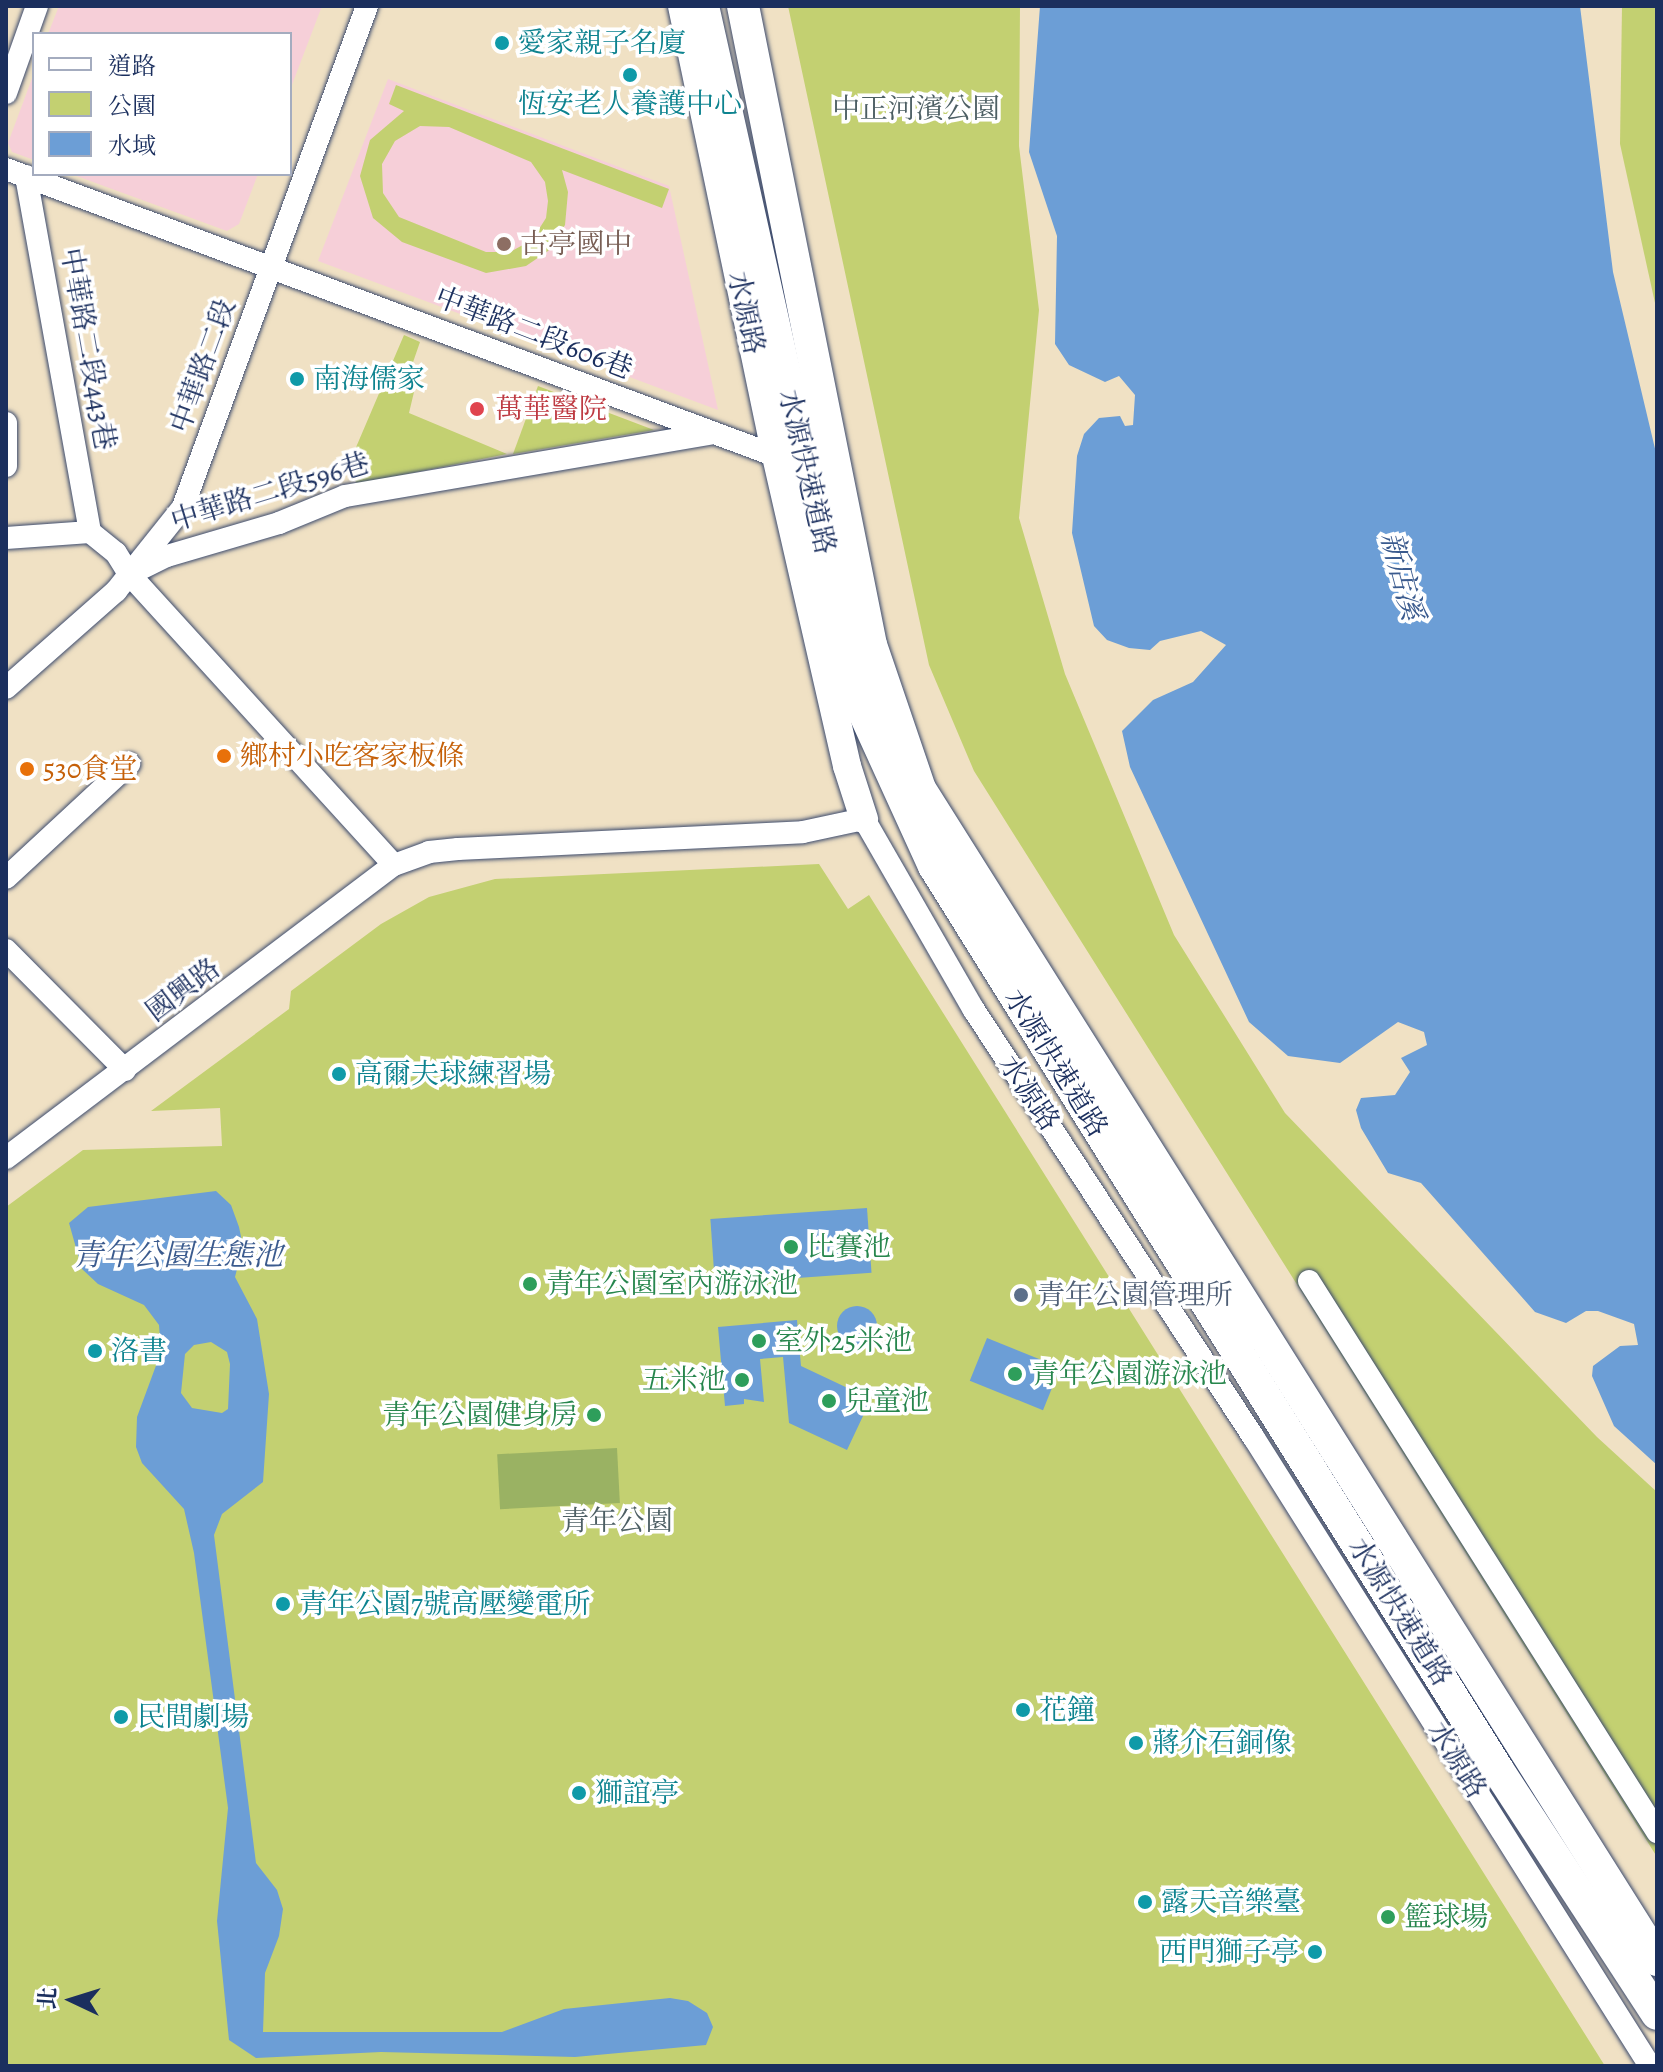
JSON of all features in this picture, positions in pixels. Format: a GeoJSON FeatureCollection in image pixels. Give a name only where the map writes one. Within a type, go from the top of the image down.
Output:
{"type":"FeatureCollection","features":[{"type":"Feature","properties":{"kind":"highway","name":"水源快速道路"},"geometry":{"type":"LineString","coordinates":[[703,6],[857,697],[934,866],[1498,1770],[1657,2014]]}},
{"type":"Feature","properties":{"kind":"highway"},"geometry":{"type":"LineString","coordinates":[[721,6],[761,169],[798,270]]}},
{"type":"Feature","properties":{"kind":"highway","name":"水源快速道路"},"geometry":{"type":"LineString","coordinates":[[743,6],[871,645],[920,789],[1657,1960]]}},
{"type":"Feature","properties":{"kind":"main road","name":"水源路"},"geometry":{"type":"LineString","coordinates":[[682,6],[776,456],[847,766],[864,819]]}},
{"type":"Feature","properties":{"kind":"street"},"geometry":{"type":"LineString","coordinates":[[6,93],[37,6]]}},
{"type":"Feature","properties":{"kind":"street","name":"中華路二段"},"geometry":{"type":"LineString","coordinates":[[6,688],[130,575],[183,507],[367,6]]}},
{"type":"Feature","properties":{"kind":"street","name":"中華路二段606巷"},"geometry":{"type":"LineString","coordinates":[[16,173],[776,456]]}},
{"type":"Feature","properties":{"kind":"street","name":"中華路二段443巷"},"geometry":{"type":"LineString","coordinates":[[16,173],[90,532]]}},
{"type":"Feature","properties":{"kind":"street"},"geometry":{"type":"LineString","coordinates":[[6,423],[6,466]]}},
{"type":"Feature","properties":{"kind":"street","name":"中華路二段596巷"},"geometry":{"type":"LineString","coordinates":[[130,575],[167,556],[279,523],[345,496],[715,433]]}},
{"type":"Feature","properties":{"kind":"street"},"geometry":{"type":"LineString","coordinates":[[6,538],[90,532],[116,553],[130,575],[394,865]]}},
{"type":"Feature","properties":{"kind":"street"},"geometry":{"type":"LineString","coordinates":[[6,878],[129,764]]}},
{"type":"Feature","properties":{"kind":"street","name":"國興路"},"geometry":{"type":"LineString","coordinates":[[6,1158],[394,865],[458,849],[803,832],[864,819]]}},
{"type":"Feature","properties":{"kind":"street","name":"水源路"},"geometry":{"type":"LineString","coordinates":[[864,819],[974,1010],[1254,1438],[1650,2066]]}},
{"type":"Feature","properties":{"kind":"street"},"geometry":{"type":"LineString","coordinates":[[6,950],[125,1070]]}},
{"type":"Feature","properties":{"kind":"street"},"geometry":{"type":"LineString","coordinates":[[1309,1281],[1657,1832]]}},
{"type":"Feature","properties":{"kind":"shaded area"},"geometry":{"type":"Polygon","coordinates":[[[59,6],[322,6],[292,85],[292,32],[49,32],[59,6]]]}},
{"type":"Feature","properties":{"kind":"shaded area"},"geometry":{"type":"Polygon","coordinates":[[[32,78],[32,159],[12,152],[8,143],[32,78]]]}},
{"type":"Feature","properties":{"kind":"shaded area","name":"古亭國中"},"geometry":{"type":"Polygon","coordinates":[[[388,79],[669,186],[718,410],[318,261],[388,79]]]}},
{"type":"Feature","properties":{"kind":"shaded area"},"geometry":{"type":"Polygon","coordinates":[[[76,176],[257,176],[239,224],[227,231],[76,176]]]}},
{"type":"Feature","properties":{"kind":"green space","name":"中正河濱公園"},"geometry":{"type":"Polygon","coordinates":[[[788,6],[1020,6],[1019,146],[1039,310],[1019,518],[1065,674],[1174,935],[1285,1113],[1597,1437],[1657,1492],[1657,1857],[974,771],[929,665],[788,6]]]}},
{"type":"Feature","properties":{"kind":"green space"},"geometry":{"type":"Polygon","coordinates":[[[1622,6],[1657,6],[1657,312],[1620,144],[1622,6]]]}},
{"type":"Feature","properties":{"kind":"green space"},"geometry":{"type":"Polygon","coordinates":[[[396,85],[669,189],[662,208],[562,170],[568,192],[565,225],[548,251],[526,266],[486,273],[402,242],[373,218],[360,176],[370,140],[404,111],[389,104],[396,85]],[[420,126],[395,141],[382,164],[383,193],[399,217],[486,252],[510,252],[532,240],[546,218],[548,201],[545,182],[531,162],[449,127],[420,126]]]}},
{"type":"Feature","properties":{"kind":"green space"},"geometry":{"type":"Polygon","coordinates":[[[404,335],[420,342],[411,368],[419,371],[409,413],[507,454],[357,484],[348,466],[404,335]]]}},
{"type":"Feature","properties":{"kind":"green space"},"geometry":{"type":"Polygon","coordinates":[[[538,386],[654,430],[513,454],[538,386]]]}},
{"type":"Feature","properties":{"kind":"green space","name":"青年公園"},"geometry":{"type":"Polygon","coordinates":[[[819,864],[848,909],[869,895],[1605,2066],[6,2066],[6,1207],[83,1150],[222,1146],[220,1108],[151,1111],[289,1009],[291,991],[381,924],[429,897],[495,879],[819,864]]]}},
{"type":"Feature","properties":{"kind":"green space"},"geometry":{"type":"Polygon","coordinates":[[[617,1448],[620,1503],[500,1509],[497,1454],[617,1448]]]}},
{"type":"Feature","properties":{"kind":"water","name":"新店溪"},"geometry":{"type":"Polygon","coordinates":[[[1040,6],[1580,6],[1613,272],[1657,457],[1657,1465],[1614,1426],[1592,1376],[1593,1366],[1620,1346],[1638,1345],[1634,1324],[1598,1311],[1586,1311],[1566,1323],[1535,1312],[1421,1183],[1388,1173],[1361,1128],[1356,1110],[1361,1098],[1395,1095],[1410,1072],[1401,1058],[1427,1045],[1424,1032],[1398,1022],[1340,1063],[1288,1056],[1249,1022],[1130,767],[1122,731],[1153,700],[1193,682],[1226,645],[1201,631],[1160,641],[1150,650],[1129,648],[1107,640],[1094,626],[1072,533],[1077,456],[1084,434],[1099,418],[1120,416],[1125,426],[1133,425],[1135,395],[1119,376],[1105,382],[1069,365],[1055,344],[1057,236],[1029,152],[1040,6]]]}},
{"type":"Feature","properties":{"kind":"water","name":"青年公園生態池"},"geometry":{"type":"Polygon","coordinates":[[[216,1191],[231,1205],[239,1227],[243,1246],[235,1277],[257,1319],[269,1394],[263,1482],[222,1514],[214,1535],[256,1863],[277,1890],[283,1909],[279,1936],[265,1973],[263,2032],[502,2032],[564,2009],[670,1998],[688,2001],[707,2013],[713,2027],[706,2045],[575,2057],[381,2052],[256,2058],[229,2040],[217,1921],[228,1808],[194,1553],[184,1509],[142,1463],[136,1447],[137,1417],[161,1352],[159,1325],[144,1305],[98,1284],[82,1269],[69,1223],[88,1207],[216,1191]],[[211,1342],[194,1345],[185,1354],[181,1393],[192,1408],[222,1413],[228,1409],[230,1364],[227,1352],[211,1342]]]}},
{"type":"Feature","properties":{"kind":"water","name":"比賽池"},"geometry":{"type":"Polygon","coordinates":[[[867,1208],[872,1273],[715,1284],[710,1219],[867,1208]]]}},
{"type":"Feature","properties":{"kind":"water"},"geometry":{"type":"Polygon","coordinates":[[[857,1306],[871,1312],[877,1326],[871,1340],[857,1346],[843,1340],[837,1326],[843,1312],[857,1306]]]}},
{"type":"Feature","properties":{"kind":"water"},"geometry":{"type":"Polygon","coordinates":[[[797,1320],[801,1366],[871,1399],[847,1450],[789,1423],[783,1357],[760,1359],[764,1402],[744,1399],[744,1404],[725,1406],[718,1327],[797,1320]]]}},
{"type":"Feature","properties":{"kind":"water","name":"青年公園游泳池"},"geometry":{"type":"Polygon","coordinates":[[[987,1338],[1060,1368],[1043,1410],[970,1381],[987,1338]]]}},
{"type":"Feature","properties":{"kind":"place","name":"愛家親子名廈"},"geometry":{"type":"Point","coordinates":[502,43]}},
{"type":"Feature","properties":{"kind":"place","name":"恆安老人養護中心"},"geometry":{"type":"Point","coordinates":[630,75]}},
{"type":"Feature","properties":{"kind":"place","name":"古亭國中"},"geometry":{"type":"Point","coordinates":[504,244]}},
{"type":"Feature","properties":{"kind":"place","name":"南海儒家"},"geometry":{"type":"Point","coordinates":[297,379]}},
{"type":"Feature","properties":{"kind":"place","name":"萬華醫院"},"geometry":{"type":"Point","coordinates":[477,409]}},
{"type":"Feature","properties":{"kind":"place","name":"鄉村小吃客家板條"},"geometry":{"type":"Point","coordinates":[224,756]}},
{"type":"Feature","properties":{"kind":"place","name":"530食堂"},"geometry":{"type":"Point","coordinates":[27,769]}},
{"type":"Feature","properties":{"kind":"place","name":"高爾夫球練習場"},"geometry":{"type":"Point","coordinates":[339,1074]}},
{"type":"Feature","properties":{"kind":"place","name":"比賽池"},"geometry":{"type":"Point","coordinates":[791,1247]}},
{"type":"Feature","properties":{"kind":"place","name":"青年公園室內游泳池"},"geometry":{"type":"Point","coordinates":[530,1284]}},
{"type":"Feature","properties":{"kind":"place","name":"青年公園管理所"},"geometry":{"type":"Point","coordinates":[1021,1295]}},
{"type":"Feature","properties":{"kind":"place","name":"室外25米池"},"geometry":{"type":"Point","coordinates":[759,1341]}},
{"type":"Feature","properties":{"kind":"place","name":"洛書"},"geometry":{"type":"Point","coordinates":[95,1351]}},
{"type":"Feature","properties":{"kind":"place","name":"青年公園游泳池"},"geometry":{"type":"Point","coordinates":[1015,1374]}},
{"type":"Feature","properties":{"kind":"place","name":"五米池"},"geometry":{"type":"Point","coordinates":[742,1380]}},
{"type":"Feature","properties":{"kind":"place","name":"兒童池"},"geometry":{"type":"Point","coordinates":[829,1401]}},
{"type":"Feature","properties":{"kind":"place","name":"青年公園健身房"},"geometry":{"type":"Point","coordinates":[594,1415]}},
{"type":"Feature","properties":{"kind":"place","name":"青年公園7號高壓變電所"},"geometry":{"type":"Point","coordinates":[283,1604]}},
{"type":"Feature","properties":{"kind":"place","name":"花鐘"},"geometry":{"type":"Point","coordinates":[1023,1710]}},
{"type":"Feature","properties":{"kind":"place","name":"民間劇場"},"geometry":{"type":"Point","coordinates":[121,1717]}},
{"type":"Feature","properties":{"kind":"place","name":"蔣介石銅像"},"geometry":{"type":"Point","coordinates":[1136,1743]}},
{"type":"Feature","properties":{"kind":"place","name":"獅誼亭"},"geometry":{"type":"Point","coordinates":[579,1793]}},
{"type":"Feature","properties":{"kind":"place","name":"露天音樂臺"},"geometry":{"type":"Point","coordinates":[1145,1902]}},
{"type":"Feature","properties":{"kind":"place","name":"籃球場"},"geometry":{"type":"Point","coordinates":[1388,1917]}},
{"type":"Feature","properties":{"kind":"place","name":"西門獅子亭"},"geometry":{"type":"Point","coordinates":[1315,1952]}}]}
